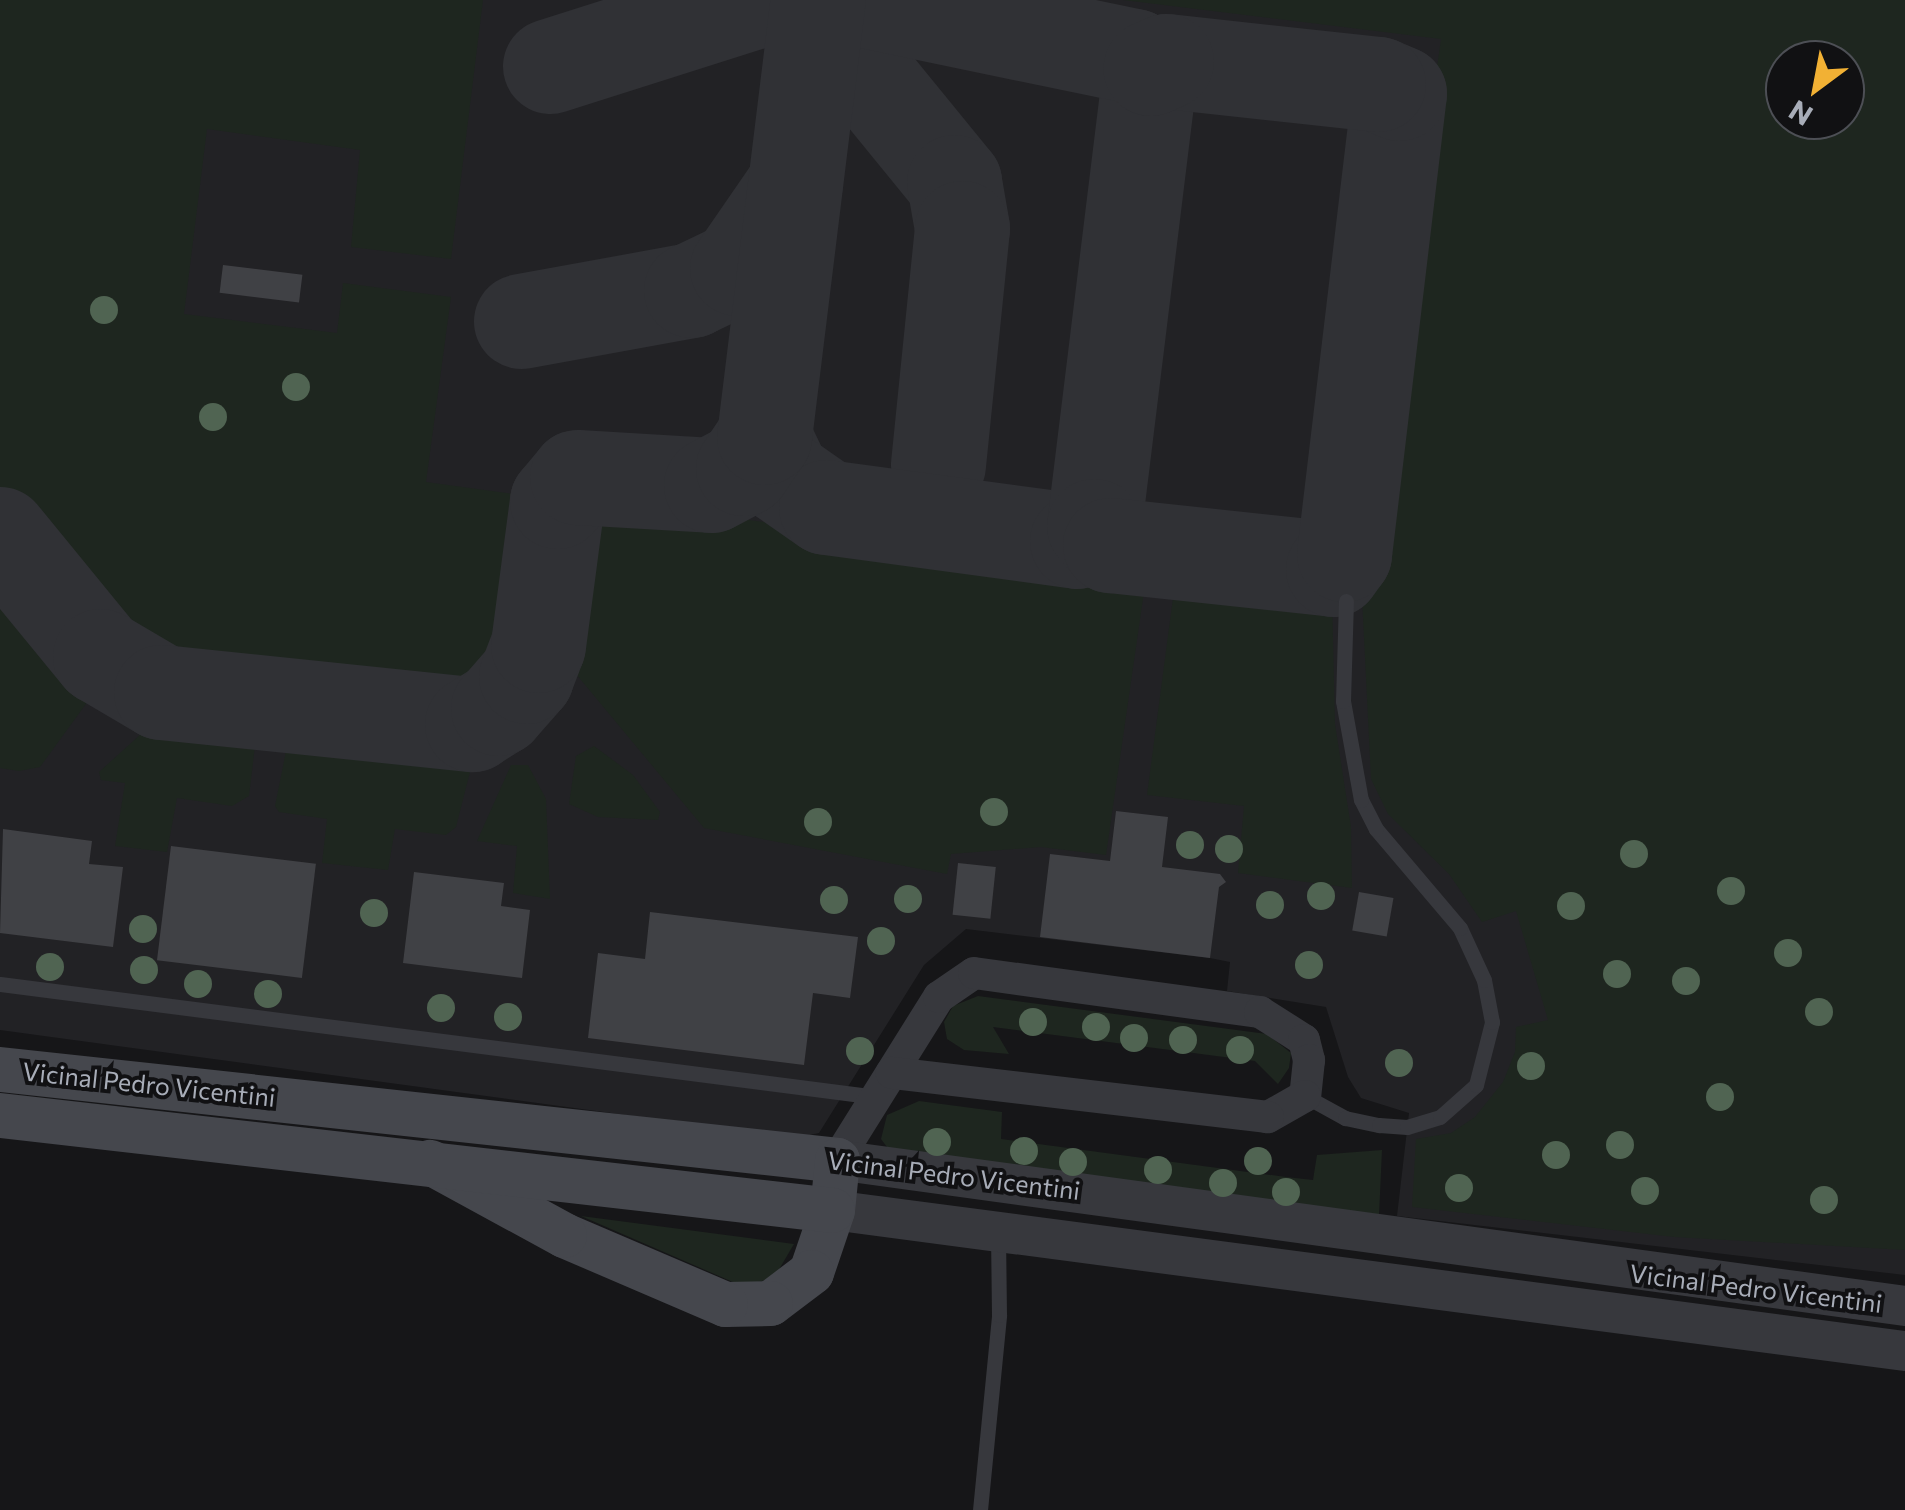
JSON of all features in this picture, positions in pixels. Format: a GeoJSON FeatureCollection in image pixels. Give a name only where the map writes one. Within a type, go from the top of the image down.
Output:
{"type":"FeatureCollection","features":[{"type":"Feature","properties":{"kind":"main road","name":"Vicinal Pedro Vicentini"},"geometry":{"type":"LineString","coordinates":[[0,1070],[538,1123],[838,1160]]}},
{"type":"Feature","properties":{"kind":"main road","name":"Vicinal Pedro Vicentini"},"geometry":{"type":"LineString","coordinates":[[0,1115],[832,1210]]}},
{"type":"Feature","properties":{"kind":"main road"},"geometry":{"type":"LineString","coordinates":[[430,1162],[564,1235],[725,1304],[770,1303],[812,1272],[832,1210],[838,1160]]}},
{"type":"Feature","properties":{"kind":"street"},"geometry":{"type":"LineString","coordinates":[[838,1160],[884,1085],[938,998],[974,973],[1260,1012],[1304,1040],[1304,1096],[1268,1116],[884,1085]]}},
{"type":"Feature","properties":{"kind":"street","name":"Vicinal Pedro Vicentini"},"geometry":{"type":"LineString","coordinates":[[838,1160],[1905,1306]]}},
{"type":"Feature","properties":{"kind":"street","name":"Vicinal Pedro Vicentini"},"geometry":{"type":"LineString","coordinates":[[832,1210],[1905,1350]]}},
{"type":"Feature","properties":{"kind":"lane"},"geometry":{"type":"LineString","coordinates":[[1304,1096],[1345,1118],[1379,1125],[1407,1127],[1440,1118],[1476,1085],[1492,1022],[1484,980],[1460,928],[1376,829],[1361,800],[1342,700],[1346,601]]}},
{"type":"Feature","properties":{"kind":"lane"},"geometry":{"type":"LineString","coordinates":[[0,984],[884,1085]]}},
{"type":"Feature","properties":{"kind":"lane"},"geometry":{"type":"LineString","coordinates":[[980,1510],[999,1316],[998,1230]]}},
{"type":"Feature","properties":{"kind":"shaded area"},"geometry":{"type":"Polygon","coordinates":[[[0,0],[1905,0],[1905,1275],[1397,1216],[1409,1113],[1361,1098],[1348,1077],[1326,1007],[1227,991],[1230,962],[1210,958],[966,929],[924,965],[819,1133],[796,1138],[0,1030],[0,0]]]}},
{"type":"Feature","properties":{"kind":"shaded area"},"geometry":{"type":"Polygon","coordinates":[[[0,0],[483,0],[451,259],[351,247],[360,150],[207,129],[184,314],[337,333],[343,283],[451,297],[426,482],[513,494],[521,600],[504,655],[467,691],[432,701],[172,671],[147,662],[98,624],[0,502],[0,0]]]}},
{"type":"Feature","properties":{"kind":"shaded area"},"geometry":{"type":"Polygon","coordinates":[[[1123,0],[1905,0],[1905,1250],[1674,1237],[1412,1207],[1416,1139],[1451,1133],[1475,1117],[1503,1082],[1515,1052],[1516,1027],[1548,1020],[1516,911],[1482,922],[1449,874],[1388,814],[1371,779],[1362,597],[1441,39],[1123,0]]]}},
{"type":"Feature","properties":{"kind":"shaded area"},"geometry":{"type":"Polygon","coordinates":[[[593,500],[1147,571],[1106,855],[1041,847],[951,854],[947,874],[704,828],[576,674],[569,655],[593,500]]]}},
{"type":"Feature","properties":{"kind":"shaded area"},"geometry":{"type":"Polygon","coordinates":[[[0,570],[99,686],[40,767],[19,771],[0,768],[0,570]]]}},
{"type":"Feature","properties":{"kind":"shaded area"},"geometry":{"type":"Polygon","coordinates":[[[1176,575],[1332,595],[1335,724],[1351,827],[1352,888],[1238,873],[1244,806],[1147,795],[1176,575]]]}},
{"type":"Feature","properties":{"kind":"shaded area"},"geometry":{"type":"Polygon","coordinates":[[[162,715],[257,729],[249,796],[232,806],[177,798],[167,852],[115,846],[125,783],[101,780],[99,772],[162,715]]]}},
{"type":"Feature","properties":{"kind":"shaded area"},"geometry":{"type":"Polygon","coordinates":[[[305,732],[453,749],[471,768],[456,827],[446,835],[395,829],[388,870],[322,863],[327,819],[279,812],[275,806],[288,741],[305,732]]]}},
{"type":"Feature","properties":{"kind":"shaded area"},"geometry":{"type":"Polygon","coordinates":[[[594,746],[633,775],[660,812],[658,820],[598,817],[569,804],[576,756],[594,746]]]}},
{"type":"Feature","properties":{"kind":"shaded area"},"geometry":{"type":"Polygon","coordinates":[[[511,765],[528,765],[546,799],[550,899],[513,893],[517,846],[477,841],[511,765]]]}},
{"type":"Feature","properties":{"kind":"shaded area"},"geometry":{"type":"Polygon","coordinates":[[[978,996],[1267,1034],[1291,1053],[1289,1068],[1278,1084],[1255,1061],[993,1027],[1009,1054],[964,1050],[947,1039],[944,1022],[953,1006],[978,996]]]}},
{"type":"Feature","properties":{"kind":"shaded area"},"geometry":{"type":"Polygon","coordinates":[[[919,1101],[1002,1112],[1001,1139],[1313,1180],[1317,1155],[1382,1150],[1379,1216],[890,1151],[881,1139],[887,1115],[919,1101]]]}},
{"type":"Feature","properties":{"kind":"shaded area"},"geometry":{"type":"Polygon","coordinates":[[[581,1216],[794,1244],[774,1278],[742,1286],[581,1216]]]}},
{"type":"Feature","properties":{"kind":"building"},"geometry":{"type":"Polygon","coordinates":[[[223,265],[302,275],[299,303],[220,293],[223,265]]]}},
{"type":"Feature","properties":{"kind":"building"},"geometry":{"type":"Polygon","coordinates":[[[1116,811],[1168,817],[1162,867],[1220,874],[1226,882],[1219,887],[1210,958],[1040,937],[1050,854],[1110,861],[1116,811]]]}},
{"type":"Feature","properties":{"kind":"building"},"geometry":{"type":"Polygon","coordinates":[[[3,829],[92,841],[89,864],[123,867],[113,947],[0,933],[3,829]]]}},
{"type":"Feature","properties":{"kind":"building"},"geometry":{"type":"Polygon","coordinates":[[[171,846],[316,864],[302,978],[157,960],[171,846]]]}},
{"type":"Feature","properties":{"kind":"building"},"geometry":{"type":"Polygon","coordinates":[[[958,863],[996,867],[990,919],[953,915],[958,863]]]}},
{"type":"Feature","properties":{"kind":"building"},"geometry":{"type":"Polygon","coordinates":[[[414,872],[504,883],[501,906],[530,910],[522,978],[403,963],[414,872]]]}},
{"type":"Feature","properties":{"kind":"building"},"geometry":{"type":"Polygon","coordinates":[[[1359,892],[1393,898],[1387,936],[1352,930],[1359,892]]]}},
{"type":"Feature","properties":{"kind":"building"},"geometry":{"type":"Polygon","coordinates":[[[650,912],[858,937],[850,998],[813,993],[804,1065],[588,1038],[598,953],[645,959],[650,912]]]}},
{"type":"Feature","properties":{"kind":"taxiway"},"geometry":{"type":"LineString","coordinates":[[550,66],[758,0]]}},
{"type":"Feature","properties":{"kind":"taxiway"},"geometry":{"type":"LineString","coordinates":[[0,534],[100,656],[161,692],[472,724],[498,708],[526,676],[538,645],[557,501],[577,477],[711,485],[743,468],[764,437],[818,0]]}},
{"type":"Feature","properties":{"kind":"taxiway"},"geometry":{"type":"LineString","coordinates":[[831,0],[857,63],[954,182],[962,228],[938,465]]}},
{"type":"Feature","properties":{"kind":"taxiway"},"geometry":{"type":"LineString","coordinates":[[764,437],[783,477],[826,507],[1077,541],[1094,526],[1150,68],[1134,56],[863,0]]}},
{"type":"Feature","properties":{"kind":"taxiway"},"geometry":{"type":"LineString","coordinates":[[1094,526],[1110,545],[1333,569],[1344,554],[1399,93],[1378,84],[1166,61],[1150,68]]}},
{"type":"Feature","properties":{"kind":"taxiway"},"geometry":{"type":"LineString","coordinates":[[521,321],[691,290],[737,268],[795,184]]}}]}
